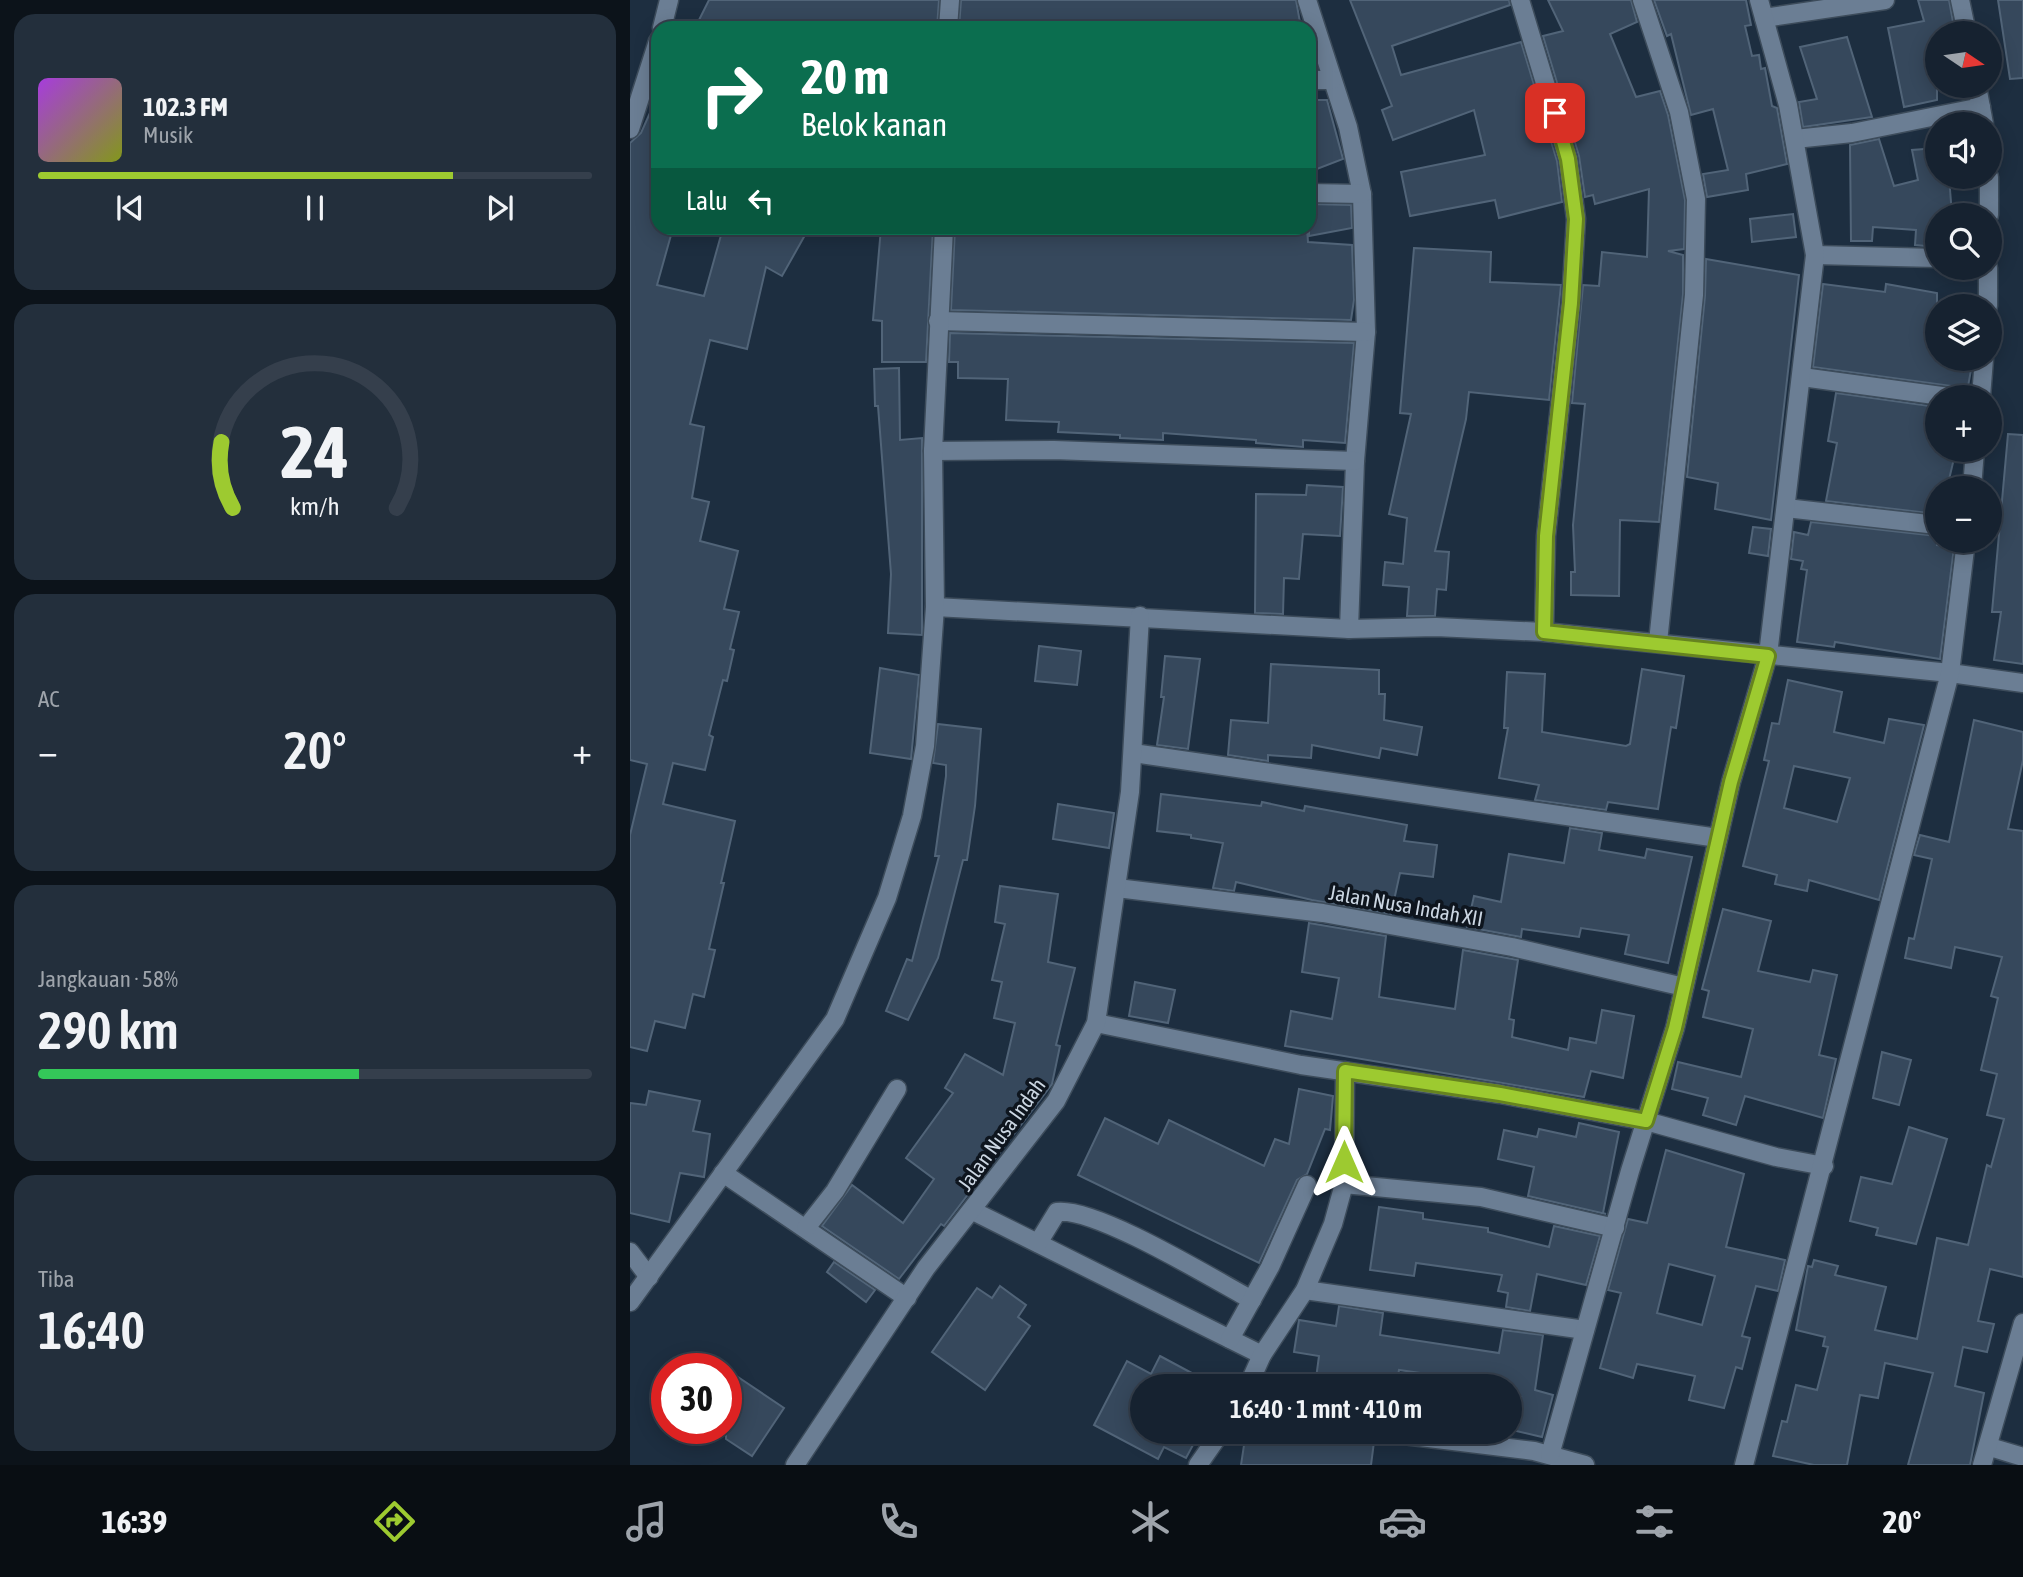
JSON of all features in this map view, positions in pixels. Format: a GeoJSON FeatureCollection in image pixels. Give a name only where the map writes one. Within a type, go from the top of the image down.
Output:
{"type":"FeatureCollection","features":[{"type":"Feature","properties":{"kind":"street"},"geometry":{"type":"LineString","coordinates":[[664,21],[669,0]]}},
{"type":"Feature","properties":{"kind":"street"},"geometry":{"type":"LineString","coordinates":[[948,21],[950,0]]}},
{"type":"Feature","properties":{"kind":"street"},"geometry":{"type":"LineString","coordinates":[[1307,0],[1314,21]]}},
{"type":"Feature","properties":{"kind":"street"},"geometry":{"type":"LineString","coordinates":[[1521,0],[1568,159],[1576,219],[1571,303],[1546,536],[1544,632]]}},
{"type":"Feature","properties":{"kind":"street"},"geometry":{"type":"LineString","coordinates":[[1642,0],[1679,112],[1696,199],[1695,295],[1658,642]]}},
{"type":"Feature","properties":{"kind":"street"},"geometry":{"type":"LineString","coordinates":[[1550,1455],[1684,987],[1731,782],[1768,656],[1815,255],[1795,139],[1759,0]]}},
{"type":"Feature","properties":{"kind":"street"},"geometry":{"type":"LineString","coordinates":[[1764,18],[1885,0]]}},
{"type":"Feature","properties":{"kind":"street"},"geometry":{"type":"LineString","coordinates":[[1960,0],[1964,21]]}},
{"type":"Feature","properties":{"kind":"street"},"geometry":{"type":"LineString","coordinates":[[1316,29],[1348,127],[1362,194],[1366,332],[1355,461],[1349,629]]}},
{"type":"Feature","properties":{"kind":"street"},"geometry":{"type":"LineString","coordinates":[[630,129],[651,63]]}},
{"type":"Feature","properties":{"kind":"street"},"geometry":{"type":"LineString","coordinates":[[1316,80],[1332,80]]}},
{"type":"Feature","properties":{"kind":"street"},"geometry":{"type":"LineString","coordinates":[[1795,139],[1925,124]]}},
{"type":"Feature","properties":{"kind":"street"},"geometry":{"type":"LineString","coordinates":[[1316,193],[1362,194]]}},
{"type":"Feature","properties":{"kind":"street"},"geometry":{"type":"LineString","coordinates":[[630,1301],[835,1019],[887,898],[912,816],[925,746],[935,607],[933,450],[944,235]]}},
{"type":"Feature","properties":{"kind":"street"},"geometry":{"type":"LineString","coordinates":[[1815,255],[1925,258]]}},
{"type":"Feature","properties":{"kind":"street"},"geometry":{"type":"LineString","coordinates":[[938,321],[1366,332]]}},
{"type":"Feature","properties":{"kind":"street"},"geometry":{"type":"LineString","coordinates":[[1802,377],[1925,394]]}},
{"type":"Feature","properties":{"kind":"street"},"geometry":{"type":"LineString","coordinates":[[933,450],[1054,450],[1355,461]]}},
{"type":"Feature","properties":{"kind":"street"},"geometry":{"type":"LineString","coordinates":[[1786,508],[1925,524]]}},
{"type":"Feature","properties":{"kind":"street"},"geometry":{"type":"LineString","coordinates":[[1744,1465],[1824,1166],[1950,673],[1965,553]]}},
{"type":"Feature","properties":{"kind":"street"},"geometry":{"type":"LineString","coordinates":[[935,607],[1349,629],[1436,627],[1544,632],[1950,673],[2023,684]]}},
{"type":"Feature","properties":{"kind":"street","name":"Jalan Nusa Indah"},"geometry":{"type":"LineString","coordinates":[[795,1465],[926,1268],[1056,1101],[1096,1023],[1117,888],[1133,752],[1140,616]]}},
{"type":"Feature","properties":{"kind":"street"},"geometry":{"type":"LineString","coordinates":[[1133,752],[1718,838]]}},
{"type":"Feature","properties":{"kind":"street","name":"Jalan Nusa Indah XII"},"geometry":{"type":"LineString","coordinates":[[1117,888],[1323,914],[1512,947],[1684,987]]}},
{"type":"Feature","properties":{"kind":"street"},"geometry":{"type":"LineString","coordinates":[[1096,1023],[1345,1071],[1500,1094],[1646,1121],[1776,1157],[1824,1166]]}},
{"type":"Feature","properties":{"kind":"street"},"geometry":{"type":"LineString","coordinates":[[1253,1374],[1262,1355],[1305,1290],[1333,1224],[1344,1184],[1345,1071]]}},
{"type":"Feature","properties":{"kind":"street"},"geometry":{"type":"LineString","coordinates":[[806,1228],[835,1191],[897,1089]]}},
{"type":"Feature","properties":{"kind":"street"},"geometry":{"type":"LineString","coordinates":[[723,1173],[907,1298]]}},
{"type":"Feature","properties":{"kind":"street"},"geometry":{"type":"LineString","coordinates":[[1344,1184],[1481,1197],[1615,1228]]}},
{"type":"Feature","properties":{"kind":"street"},"geometry":{"type":"LineString","coordinates":[[1230,1339],[1252,1300],[1307,1185]]}},
{"type":"Feature","properties":{"kind":"street"},"geometry":{"type":"LineString","coordinates":[[973,1211],[1262,1355]]}},
{"type":"Feature","properties":{"kind":"street"},"geometry":{"type":"LineString","coordinates":[[1038,1243],[1057,1212],[1069,1211],[1136,1237],[1252,1300]]}},
{"type":"Feature","properties":{"kind":"street"},"geometry":{"type":"LineString","coordinates":[[630,1252],[649,1277]]}},
{"type":"Feature","properties":{"kind":"street"},"geometry":{"type":"LineString","coordinates":[[1305,1290],[1585,1330]]}},
{"type":"Feature","properties":{"kind":"street"},"geometry":{"type":"LineString","coordinates":[[1982,1465],[1990,1447],[2021,1343],[2023,1323]]}},
{"type":"Feature","properties":{"kind":"street"},"geometry":{"type":"LineString","coordinates":[[1198,1465],[1213,1444]]}},
{"type":"Feature","properties":{"kind":"street"},"geometry":{"type":"LineString","coordinates":[[1468,1444],[1550,1455],[1585,1465]]}},
{"type":"Feature","properties":{"kind":"street"},"geometry":{"type":"LineString","coordinates":[[1990,1447],[2023,1457]]}},
{"type":"Feature","properties":{"kind":"building"},"geometry":{"type":"Polygon","coordinates":[[[709,0],[939,0],[938,21],[698,21],[709,0]]]}},
{"type":"Feature","properties":{"kind":"building"},"geometry":{"type":"Polygon","coordinates":[[[961,0],[1296,0],[1300,21],[960,21],[961,0]]]}},
{"type":"Feature","properties":{"kind":"building"},"geometry":{"type":"Polygon","coordinates":[[[1350,0],[1509,0],[1510,5],[1392,46],[1401,75],[1521,42],[1557,161],[1562,202],[1499,218],[1495,200],[1410,216],[1401,172],[1485,155],[1474,110],[1393,140],[1382,110],[1392,106],[1350,0]]]}},
{"type":"Feature","properties":{"kind":"building"},"geometry":{"type":"Polygon","coordinates":[[[1548,0],[1631,0],[1637,22],[1610,34],[1636,97],[1660,91],[1668,115],[1685,200],[1684,249],[1668,251],[1683,255],[1683,294],[1659,522],[1620,520],[1619,596],[1571,595],[1571,572],[1575,572],[1573,525],[1585,404],[1572,403],[1583,285],[1599,286],[1602,252],[1647,257],[1649,189],[1595,204],[1593,195],[1585,197],[1579,156],[1543,36],[1563,31],[1548,0]]]}},
{"type":"Feature","properties":{"kind":"building"},"geometry":{"type":"Polygon","coordinates":[[[1654,0],[1746,0],[1751,25],[1745,26],[1752,56],[1759,55],[1761,69],[1765,68],[1772,106],[1777,108],[1787,164],[1746,174],[1748,190],[1707,197],[1703,174],[1728,170],[1713,109],[1691,115],[1671,34],[1667,36],[1654,0]]]}},
{"type":"Feature","properties":{"kind":"building"},"geometry":{"type":"Polygon","coordinates":[[[1918,0],[1949,0],[1953,21],[1925,21],[1925,98],[1937,100],[1904,107],[1888,28],[1924,21],[1918,0]]]}},
{"type":"Feature","properties":{"kind":"building"},"geometry":{"type":"Polygon","coordinates":[[[1998,0],[2023,0],[2023,78],[2010,79],[1998,0]]]}},
{"type":"Feature","properties":{"kind":"building"},"geometry":{"type":"Polygon","coordinates":[[[1847,37],[1872,117],[1803,127],[1799,102],[1817,99],[1800,47],[1847,37]]]}},
{"type":"Feature","properties":{"kind":"building"},"geometry":{"type":"Polygon","coordinates":[[[1316,100],[1327,100],[1343,159],[1316,169],[1316,100]]]}},
{"type":"Feature","properties":{"kind":"building"},"geometry":{"type":"Polygon","coordinates":[[[651,111],[651,235],[671,235],[657,285],[704,296],[721,235],[805,235],[782,276],[766,267],[747,349],[710,340],[690,424],[704,427],[692,498],[709,502],[700,541],[738,551],[724,609],[739,612],[730,649],[734,650],[727,681],[723,680],[709,735],[713,737],[705,770],[673,763],[663,804],[735,821],[709,949],[715,950],[704,997],[693,994],[685,1028],[655,1021],[647,1051],[630,1047],[630,835],[647,764],[630,760],[630,143],[641,133],[651,111]]]}},
{"type":"Feature","properties":{"kind":"building"},"geometry":{"type":"Polygon","coordinates":[[[1879,139],[1894,186],[1918,180],[1912,150],[1925,149],[1925,189],[1950,189],[1951,203],[1925,203],[1925,246],[1915,245],[1916,230],[1873,227],[1872,241],[1851,241],[1850,145],[1879,139]]]}},
{"type":"Feature","properties":{"kind":"building"},"geometry":{"type":"Polygon","coordinates":[[[1316,204],[1351,205],[1352,228],[1316,235],[1316,204]]]}},
{"type":"Feature","properties":{"kind":"building"},"geometry":{"type":"Polygon","coordinates":[[[1793,214],[1796,237],[1752,242],[1750,219],[1793,214]]]}},
{"type":"Feature","properties":{"kind":"building"},"geometry":{"type":"Polygon","coordinates":[[[880,235],[933,235],[926,362],[882,362],[882,321],[873,320],[880,235]]]}},
{"type":"Feature","properties":{"kind":"building"},"geometry":{"type":"Polygon","coordinates":[[[955,235],[1308,235],[1308,242],[1352,245],[1354,300],[1351,320],[951,310],[955,235]]]}},
{"type":"Feature","properties":{"kind":"building"},"geometry":{"type":"Polygon","coordinates":[[[1414,248],[1491,252],[1490,282],[1561,285],[1549,400],[1469,392],[1466,419],[1435,551],[1449,552],[1446,590],[1437,589],[1435,616],[1407,616],[1409,587],[1383,585],[1385,562],[1403,564],[1407,518],[1389,514],[1411,414],[1400,413],[1414,248]]]}},
{"type":"Feature","properties":{"kind":"building"},"geometry":{"type":"Polygon","coordinates":[[[1706,259],[1799,275],[1771,520],[1715,509],[1718,483],[1687,477],[1705,296],[1706,259]]]}},
{"type":"Feature","properties":{"kind":"building"},"geometry":{"type":"Polygon","coordinates":[[[1823,284],[1885,292],[1886,284],[1937,293],[1925,294],[1925,371],[1971,371],[1968,385],[1944,385],[1813,367],[1823,284]]]}},
{"type":"Feature","properties":{"kind":"building"},"geometry":{"type":"Polygon","coordinates":[[[950,333],[1354,343],[1345,443],[1303,440],[1303,447],[1256,443],[1256,440],[1163,433],[1163,440],[1120,438],[1120,435],[1058,432],[1059,422],[1006,420],[1008,379],[958,378],[958,362],[949,362],[950,333]]]}},
{"type":"Feature","properties":{"kind":"building"},"geometry":{"type":"Polygon","coordinates":[[[899,368],[900,440],[922,438],[922,635],[888,633],[891,574],[874,369],[899,368]]]}},
{"type":"Feature","properties":{"kind":"building"},"geometry":{"type":"Polygon","coordinates":[[[1836,393],[1925,405],[1925,462],[1953,462],[1950,476],[1925,476],[1925,513],[1826,501],[1837,443],[1828,441],[1836,393]]]}},
{"type":"Feature","properties":{"kind":"building"},"geometry":{"type":"Polygon","coordinates":[[[2008,434],[2023,435],[2023,664],[1994,660],[2001,612],[1992,612],[1997,553],[2002,553],[2002,501],[2008,434]]]}},
{"type":"Feature","properties":{"kind":"building"},"geometry":{"type":"Polygon","coordinates":[[[1307,485],[1343,487],[1340,536],[1303,534],[1299,579],[1284,578],[1283,614],[1255,613],[1256,494],[1306,495],[1307,485]]]}},
{"type":"Feature","properties":{"kind":"building"},"geometry":{"type":"Polygon","coordinates":[[[1811,522],[1925,535],[1925,553],[1953,553],[1940,659],[1835,642],[1834,647],[1797,642],[1807,570],[1801,569],[1803,561],[1791,559],[1794,532],[1808,535],[1811,522]]]}},
{"type":"Feature","properties":{"kind":"building"},"geometry":{"type":"Polygon","coordinates":[[[1753,527],[1771,529],[1768,556],[1749,553],[1753,527]]]}},
{"type":"Feature","properties":{"kind":"building"},"geometry":{"type":"Polygon","coordinates":[[[1039,646],[1081,651],[1077,685],[1035,681],[1039,646]]]}},
{"type":"Feature","properties":{"kind":"building"},"geometry":{"type":"Polygon","coordinates":[[[1165,656],[1200,659],[1188,749],[1157,745],[1164,697],[1161,697],[1165,656]]]}},
{"type":"Feature","properties":{"kind":"building"},"geometry":{"type":"Polygon","coordinates":[[[1271,664],[1379,670],[1379,694],[1385,694],[1384,720],[1422,727],[1417,755],[1381,748],[1379,758],[1312,745],[1311,758],[1268,755],[1268,761],[1228,755],[1231,720],[1268,723],[1271,664]]]}},
{"type":"Feature","properties":{"kind":"building"},"geometry":{"type":"Polygon","coordinates":[[[880,668],[919,675],[911,759],[870,753],[880,668]]]}},
{"type":"Feature","properties":{"kind":"building"},"geometry":{"type":"Polygon","coordinates":[[[1642,669],[1684,676],[1676,728],[1671,727],[1658,809],[1608,802],[1606,810],[1535,800],[1539,785],[1499,778],[1508,728],[1504,728],[1507,672],[1545,674],[1542,732],[1626,746],[1630,744],[1642,669]]]}},
{"type":"Feature","properties":{"kind":"building"},"geometry":{"type":"Polygon","coordinates":[[[1788,680],[1842,692],[1834,732],[1884,743],[1889,719],[1924,725],[1879,900],[1809,880],[1807,891],[1775,884],[1777,875],[1743,866],[1769,761],[1764,760],[1772,723],[1779,724],[1788,680]],[[1794,766],[1784,808],[1837,822],[1850,778],[1794,766]]]}},
{"type":"Feature","properties":{"kind":"building"},"geometry":{"type":"Polygon","coordinates":[[[1974,720],[2023,732],[2023,760],[2008,829],[2023,831],[2023,1277],[1990,1269],[1978,1321],[1994,1324],[1987,1352],[1963,1347],[1955,1386],[1984,1393],[1970,1465],[1908,1465],[1933,1373],[1885,1363],[1878,1398],[1860,1395],[1847,1465],[1814,1465],[1773,1456],[1782,1421],[1787,1422],[1796,1385],[1817,1390],[1828,1347],[1823,1346],[1825,1337],[1796,1330],[1808,1266],[1812,1267],[1814,1260],[1838,1266],[1835,1275],[1886,1287],[1875,1330],[1917,1339],[1937,1238],[1968,1245],[1987,1165],[1991,1167],[2004,1119],[1987,1115],[1997,1074],[1981,1070],[1998,998],[1991,996],[2002,957],[1955,947],[1951,968],[1905,958],[1909,938],[1914,939],[1932,859],[1914,855],[1920,835],[1949,842],[1974,720]]]}},
{"type":"Feature","properties":{"kind":"building"},"geometry":{"type":"Polygon","coordinates":[[[938,724],[981,729],[975,806],[967,860],[963,860],[938,958],[908,1020],[886,1011],[907,959],[912,961],[939,856],[935,856],[946,765],[933,763],[938,724]]]}},
{"type":"Feature","properties":{"kind":"building"},"geometry":{"type":"Polygon","coordinates":[[[1161,794],[1261,806],[1262,802],[1304,811],[1305,806],[1407,825],[1404,841],[1437,845],[1433,877],[1400,873],[1391,914],[1312,900],[1236,882],[1234,891],[1213,888],[1223,843],[1191,838],[1191,835],[1157,831],[1161,794]]]}},
{"type":"Feature","properties":{"kind":"building"},"geometry":{"type":"Polygon","coordinates":[[[1058,804],[1114,813],[1109,848],[1053,839],[1058,804]]]}},
{"type":"Feature","properties":{"kind":"building"},"geometry":{"type":"Polygon","coordinates":[[[1570,828],[1602,833],[1599,850],[1645,858],[1647,849],[1692,857],[1668,963],[1625,954],[1629,935],[1581,928],[1579,937],[1522,929],[1521,937],[1467,927],[1474,896],[1501,902],[1509,854],[1564,863],[1570,828]]]}},
{"type":"Feature","properties":{"kind":"building"},"geometry":{"type":"Polygon","coordinates":[[[1000,886],[1058,894],[1048,962],[1075,968],[1056,1045],[1060,1046],[1052,1084],[944,1226],[941,1224],[899,1279],[822,1226],[852,1185],[903,1223],[934,1179],[906,1158],[953,1093],[945,1088],[965,1054],[1003,1075],[1015,1023],[994,1018],[1002,982],[992,980],[1005,924],[995,922],[1000,886]]]}},
{"type":"Feature","properties":{"kind":"building"},"geometry":{"type":"Polygon","coordinates":[[[1723,909],[1771,921],[1758,971],[1810,982],[1813,970],[1837,975],[1819,1055],[1836,1059],[1823,1118],[1745,1096],[1736,1125],[1703,1115],[1708,1098],[1672,1089],[1678,1062],[1741,1077],[1753,1029],[1703,1017],[1709,991],[1702,989],[1723,909]]]}},
{"type":"Feature","properties":{"kind":"building"},"geometry":{"type":"Polygon","coordinates":[[[1309,923],[1386,936],[1379,997],[1455,1009],[1463,950],[1518,960],[1509,1019],[1514,1020],[1512,1037],[1568,1050],[1570,1038],[1596,1043],[1602,1010],[1634,1016],[1623,1078],[1591,1071],[1584,1097],[1285,1046],[1291,1011],[1332,1019],[1339,978],[1302,972],[1309,923]]]}},
{"type":"Feature","properties":{"kind":"building"},"geometry":{"type":"Polygon","coordinates":[[[1135,982],[1175,990],[1168,1023],[1129,1016],[1135,982]]]}},
{"type":"Feature","properties":{"kind":"building"},"geometry":{"type":"Polygon","coordinates":[[[1882,1052],[1911,1060],[1899,1105],[1873,1098],[1882,1052]]]}},
{"type":"Feature","properties":{"kind":"building"},"geometry":{"type":"Polygon","coordinates":[[[1299,1089],[1333,1096],[1330,1130],[1325,1129],[1307,1174],[1297,1180],[1259,1263],[1078,1175],[1105,1118],[1158,1144],[1169,1120],[1264,1166],[1275,1139],[1289,1144],[1299,1089]]]}},
{"type":"Feature","properties":{"kind":"building"},"geometry":{"type":"Polygon","coordinates":[[[649,1091],[700,1101],[693,1131],[710,1134],[704,1177],[680,1173],[669,1222],[630,1213],[630,1103],[646,1105],[649,1091]]]}},
{"type":"Feature","properties":{"kind":"building"},"geometry":{"type":"Polygon","coordinates":[[[1579,1123],[1619,1132],[1603,1213],[1606,1214],[1528,1196],[1534,1167],[1498,1159],[1504,1130],[1537,1137],[1539,1129],[1576,1137],[1579,1123]]]}},
{"type":"Feature","properties":{"kind":"building"},"geometry":{"type":"Polygon","coordinates":[[[1909,1127],[1947,1139],[1916,1244],[1876,1235],[1878,1228],[1850,1221],[1861,1177],[1892,1184],[1909,1127]]]}},
{"type":"Feature","properties":{"kind":"building"},"geometry":{"type":"Polygon","coordinates":[[[1666,1150],[1744,1174],[1726,1247],[1785,1260],[1778,1291],[1756,1286],[1742,1336],[1750,1338],[1742,1369],[1736,1367],[1724,1408],[1689,1400],[1695,1376],[1637,1364],[1633,1378],[1600,1368],[1621,1293],[1608,1290],[1628,1219],[1647,1223],[1666,1150]],[[1669,1264],[1657,1313],[1702,1325],[1715,1276],[1669,1264]]]}},
{"type":"Feature","properties":{"kind":"building"},"geometry":{"type":"Polygon","coordinates":[[[1379,1207],[1423,1213],[1423,1219],[1488,1228],[1488,1232],[1549,1247],[1554,1226],[1600,1236],[1586,1285],[1537,1274],[1530,1311],[1506,1307],[1508,1293],[1498,1291],[1502,1275],[1416,1263],[1414,1276],[1370,1270],[1379,1207]]]}},
{"type":"Feature","properties":{"kind":"building"},"geometry":{"type":"Polygon","coordinates":[[[834,1262],[875,1290],[866,1302],[827,1272],[834,1262]]]}},
{"type":"Feature","properties":{"kind":"building"},"geometry":{"type":"Polygon","coordinates":[[[1000,1286],[1026,1305],[1018,1317],[1030,1326],[985,1390],[932,1352],[977,1288],[992,1298],[1000,1286]]]}},
{"type":"Feature","properties":{"kind":"building"},"geometry":{"type":"Polygon","coordinates":[[[1339,1306],[1383,1313],[1380,1335],[1499,1353],[1503,1330],[1543,1335],[1535,1390],[1553,1395],[1542,1437],[1522,1432],[1522,1374],[1427,1374],[1399,1370],[1398,1374],[1317,1374],[1319,1356],[1294,1352],[1299,1320],[1336,1326],[1339,1306]]]}},
{"type":"Feature","properties":{"kind":"building"},"geometry":{"type":"Polygon","coordinates":[[[1160,1356],[1194,1374],[1151,1374],[1160,1356]]]}},
{"type":"Feature","properties":{"kind":"building"},"geometry":{"type":"Polygon","coordinates":[[[1127,1361],[1151,1374],[1130,1374],[1130,1444],[1194,1444],[1186,1458],[1164,1447],[1158,1459],[1094,1425],[1127,1361]]]}},
{"type":"Feature","properties":{"kind":"building"},"geometry":{"type":"Polygon","coordinates":[[[742,1380],[784,1408],[752,1456],[734,1444],[742,1444],[742,1380]]]}},
{"type":"Feature","properties":{"kind":"building"},"geometry":{"type":"Polygon","coordinates":[[[1244,1444],[1374,1444],[1371,1465],[1241,1465],[1244,1444]]]}},
{"type":"Feature","properties":{"kind":"route"},"geometry":{"type":"LineString","coordinates":[[1344,1162],[1345,1071],[1500,1094],[1646,1121],[1675,1028],[1731,782],[1768,656],[1658,642],[1544,632],[1546,536],[1571,303],[1576,219],[1568,159],[1555,113]]}}]}
